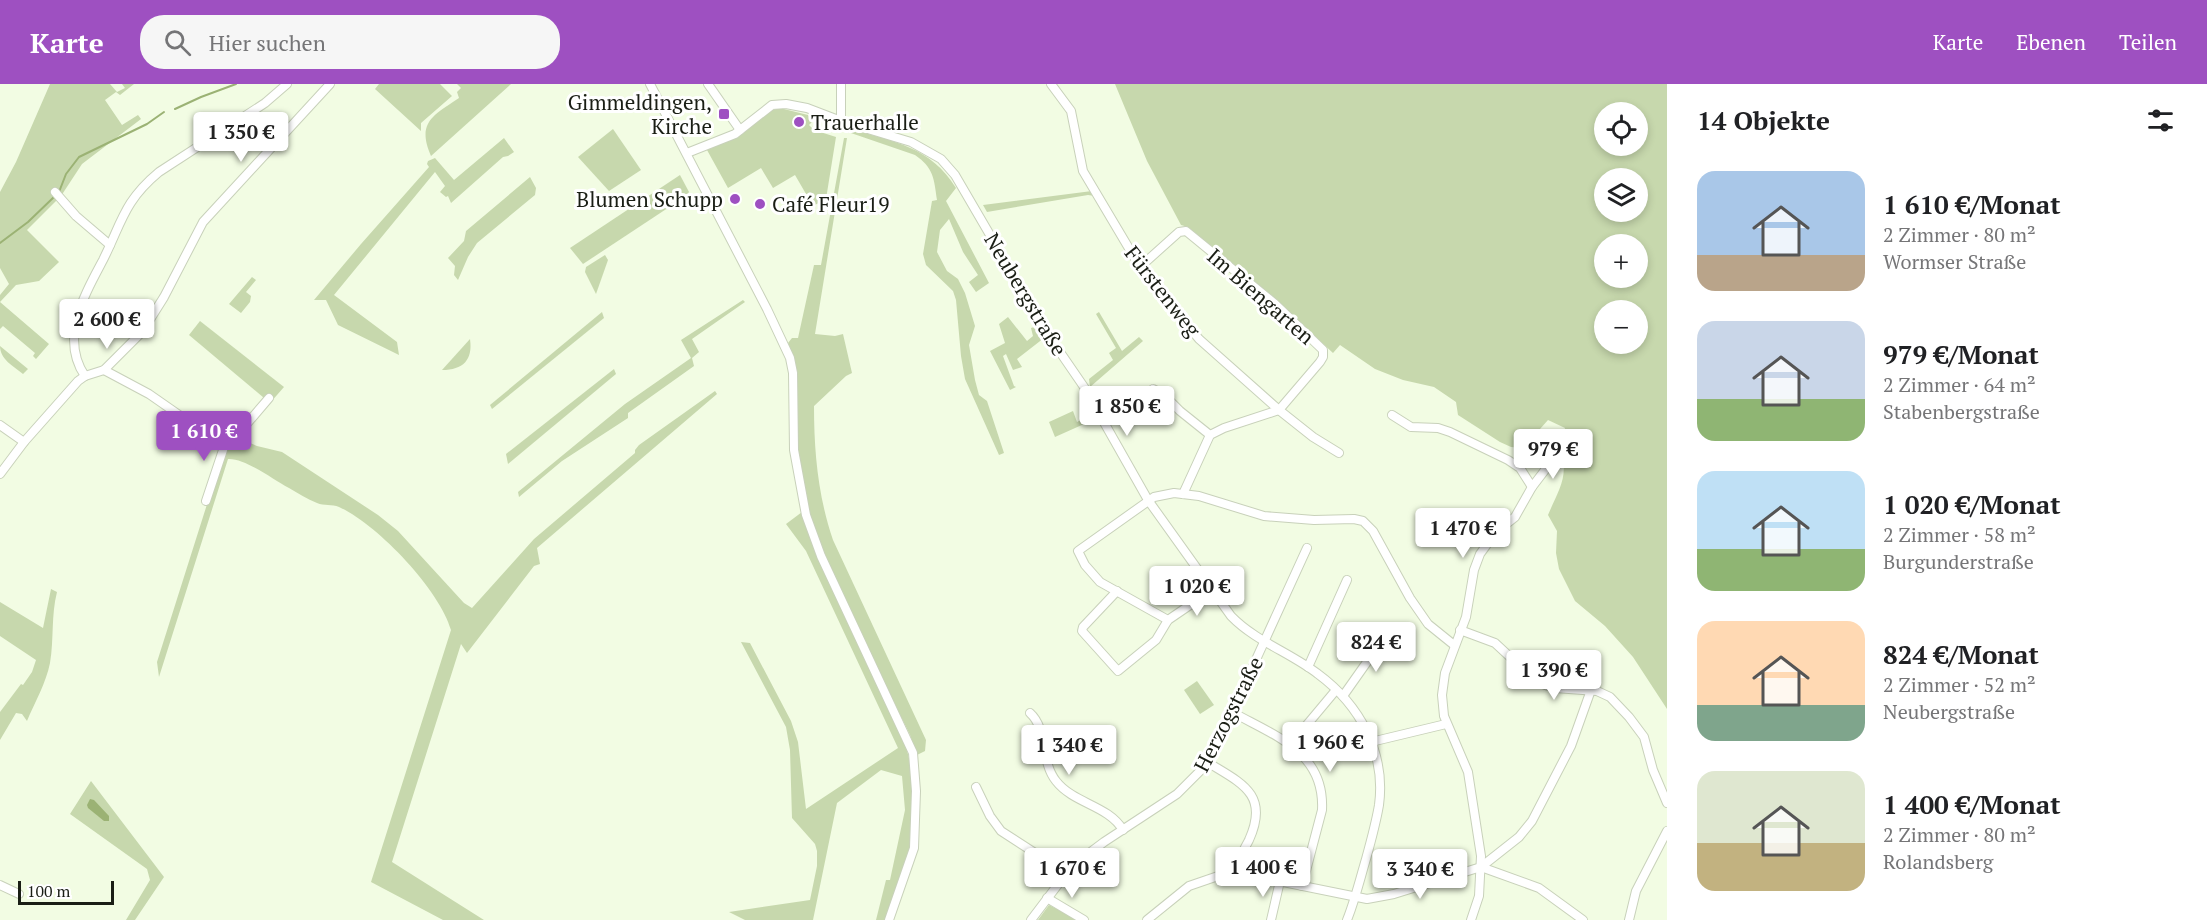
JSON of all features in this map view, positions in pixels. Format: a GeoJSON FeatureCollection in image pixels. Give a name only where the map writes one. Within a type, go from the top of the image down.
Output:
{"type":"FeatureCollection","features":[{"type":"Feature","properties":{"kind":"street"},"geometry":{"type":"LineString","coordinates":[[0,474],[24,442],[85,376],[104,370],[131,345],[148,324],[202,222],[330,84]]}},
{"type":"Feature","properties":{"kind":"street"},"geometry":{"type":"LineString","coordinates":[[650,84],[720,216],[790,358],[793,373],[795,460],[801,495],[811,531],[912,753],[916,791],[914,848],[889,920]]}},
{"type":"Feature","properties":{"kind":"street"},"geometry":{"type":"LineString","coordinates":[[708,84],[740,130]]}},
{"type":"Feature","properties":{"kind":"street"},"geometry":{"type":"LineString","coordinates":[[841,84],[841,122]]}},
{"type":"Feature","properties":{"kind":"street","name":"Fürstenweg"},"geometry":{"type":"LineString","coordinates":[[1051,84],[1071,111],[1083,171],[1140,267],[1199,339],[1279,410],[1313,437],[1339,453]]}},
{"type":"Feature","properties":{"kind":"street"},"geometry":{"type":"LineString","coordinates":[[85,376],[76,355],[77,314],[82,298],[110,245],[128,204],[159,172],[265,103],[285,85]]}},
{"type":"Feature","properties":{"kind":"street","name":"Neubergstraße"},"geometry":{"type":"LineString","coordinates":[[687,153],[696,148],[717,143],[740,130],[764,109],[778,104],[807,108],[841,122],[880,132],[924,148],[941,159],[955,175],[1049,336],[1083,387],[1148,500],[1212,590],[1236,622],[1308,667],[1340,693],[1356,711],[1371,742],[1378,767],[1379,804],[1374,830],[1347,920]]}},
{"type":"Feature","properties":{"kind":"street"},"geometry":{"type":"LineString","coordinates":[[57,195],[76,216],[110,245]]}},
{"type":"Feature","properties":{"kind":"street","name":"Im Biengarten"},"geometry":{"type":"LineString","coordinates":[[1140,267],[1179,232],[1186,231],[1274,303],[1323,350],[1320,362],[1279,410]]}},
{"type":"Feature","properties":{"kind":"street"},"geometry":{"type":"LineString","coordinates":[[104,370],[148,393],[205,433],[229,441]]}},
{"type":"Feature","properties":{"kind":"street"},"geometry":{"type":"LineString","coordinates":[[1153,389],[1161,393],[1210,435]]}},
{"type":"Feature","properties":{"kind":"street"},"geometry":{"type":"LineString","coordinates":[[206,501],[222,449],[269,398]]}},
{"type":"Feature","properties":{"kind":"street"},"geometry":{"type":"LineString","coordinates":[[1183,494],[1210,435],[1224,428],[1279,410]]}},
{"type":"Feature","properties":{"kind":"street"},"geometry":{"type":"LineString","coordinates":[[1392,415],[1411,427],[1438,428],[1450,432],[1508,460],[1520,468],[1532,487]]}},
{"type":"Feature","properties":{"kind":"street"},"geometry":{"type":"LineString","coordinates":[[0,425],[24,442]]}},
{"type":"Feature","properties":{"kind":"street"},"geometry":{"type":"LineString","coordinates":[[1475,917],[1481,867],[1468,772],[1446,724],[1443,686],[1447,662],[1466,617],[1474,570],[1480,554],[1496,532],[1515,517],[1532,487],[1555,457]]}},
{"type":"Feature","properties":{"kind":"street"},"geometry":{"type":"LineString","coordinates":[[1168,620],[1100,582],[1085,566],[1078,551],[1148,500],[1159,495],[1183,494],[1214,500],[1264,516],[1363,521],[1372,531],[1410,598],[1428,624],[1454,645]]}},
{"type":"Feature","properties":{"kind":"street","name":"Herzogstraße"},"geometry":{"type":"LineString","coordinates":[[1031,920],[1066,873],[1082,858],[1184,789],[1207,762],[1307,548]]}},
{"type":"Feature","properties":{"kind":"street"},"geometry":{"type":"LineString","coordinates":[[1308,667],[1347,580]]}},
{"type":"Feature","properties":{"kind":"street"},"geometry":{"type":"LineString","coordinates":[[1117,591],[1082,629],[1115,670],[1120,671],[1156,640],[1168,620],[1212,590]]}},
{"type":"Feature","properties":{"kind":"street"},"geometry":{"type":"LineString","coordinates":[[1460,630],[1495,643],[1523,669],[1545,685],[1555,688],[1591,690],[1610,697],[1644,737],[1653,770],[1667,803]]}},
{"type":"Feature","properties":{"kind":"street"},"geometry":{"type":"LineString","coordinates":[[1290,745],[1340,693],[1374,652],[1376,638]]}},
{"type":"Feature","properties":{"kind":"street"},"geometry":{"type":"LineString","coordinates":[[1147,920],[1182,891],[1196,882],[1213,877],[1235,874],[1280,881],[1355,898],[1385,897],[1481,867],[1508,846],[1532,821],[1571,746],[1591,690]]}},
{"type":"Feature","properties":{"kind":"street"},"geometry":{"type":"LineString","coordinates":[[1232,712],[1290,745],[1312,765],[1319,780],[1322,799],[1320,820],[1302,886]]}},
{"type":"Feature","properties":{"kind":"street"},"geometry":{"type":"LineString","coordinates":[[1030,713],[1038,722],[1046,764],[1056,782],[1072,794],[1113,817],[1123,830]]}},
{"type":"Feature","properties":{"kind":"street"},"geometry":{"type":"LineString","coordinates":[[1371,742],[1446,724]]}},
{"type":"Feature","properties":{"kind":"street"},"geometry":{"type":"LineString","coordinates":[[1207,762],[1245,787],[1256,804],[1256,824],[1235,874]]}},
{"type":"Feature","properties":{"kind":"street"},"geometry":{"type":"LineString","coordinates":[[976,787],[990,816],[1001,831],[1066,873]]}},
{"type":"Feature","properties":{"kind":"street"},"geometry":{"type":"LineString","coordinates":[[1629,920],[1631,903],[1636,891],[1667,831]]}},
{"type":"Feature","properties":{"kind":"street"},"geometry":{"type":"LineString","coordinates":[[1481,867],[1539,888],[1583,920]]}},
{"type":"Feature","properties":{"kind":"street"},"geometry":{"type":"LineString","coordinates":[[1271,920],[1280,881]]}},
{"type":"Feature","properties":{"kind":"street"},"geometry":{"type":"LineString","coordinates":[[0,885],[20,894]]}},
{"type":"Feature","properties":{"kind":"street"},"geometry":{"type":"LineString","coordinates":[[1047,898],[1084,920]]}},
{"type":"Feature","properties":{"kind":"shaded area"},"geometry":{"type":"Polygon","coordinates":[[[50,84],[110,84],[117,92],[125,88],[122,84],[134,84],[120,95],[116,92],[105,100],[122,125],[138,115],[141,119],[82,164],[61,196],[27,230],[59,262],[39,281],[16,285],[0,302],[0,295],[9,284],[0,268],[0,192],[16,162],[50,84]]]}},
{"type":"Feature","properties":{"kind":"shaded area"},"geometry":{"type":"Polygon","coordinates":[[[379,84],[440,84],[452,96],[421,123],[421,131],[375,89],[379,84]]]}},
{"type":"Feature","properties":{"kind":"shaded area"},"geometry":{"type":"Polygon","coordinates":[[[457,84],[511,84],[431,156],[427,144],[427,127],[435,115],[459,98],[457,92],[461,88],[457,84]]]}},
{"type":"Feature","properties":{"kind":"shaded area"},"geometry":{"type":"Polygon","coordinates":[[[1115,84],[1667,84],[1667,709],[1633,657],[1605,626],[1575,601],[1559,569],[1556,553],[1557,531],[1548,515],[1562,482],[1564,466],[1559,449],[1565,428],[1548,420],[1523,448],[1511,447],[1500,442],[1458,415],[1456,402],[1434,387],[1403,380],[1375,369],[1340,345],[1333,353],[1277,301],[1188,227],[1181,225],[1147,161],[1115,84]]]}},
{"type":"Feature","properties":{"kind":"shaded area"},"geometry":{"type":"Polygon","coordinates":[[[780,108],[808,115],[813,121],[809,125],[814,130],[836,137],[826,199],[813,206],[795,175],[773,188],[761,168],[728,188],[707,150],[741,135],[770,111],[780,108]]]}},
{"type":"Feature","properties":{"kind":"shaded area"},"geometry":{"type":"Polygon","coordinates":[[[613,129],[641,170],[609,191],[578,157],[613,129]]]}},
{"type":"Feature","properties":{"kind":"shaded area"},"geometry":{"type":"Polygon","coordinates":[[[847,130],[896,142],[923,154],[946,174],[956,188],[946,201],[989,283],[976,292],[969,282],[978,275],[963,252],[949,219],[940,230],[937,252],[947,271],[958,279],[965,293],[975,326],[969,345],[975,380],[979,395],[987,401],[1004,453],[999,455],[965,379],[953,291],[926,265],[923,254],[932,201],[937,200],[930,169],[915,155],[848,132],[847,130]]]}},
{"type":"Feature","properties":{"kind":"shaded area"},"geometry":{"type":"Polygon","coordinates":[[[504,138],[514,152],[503,157],[451,203],[448,196],[440,192],[445,186],[435,172],[334,295],[397,342],[399,355],[338,325],[326,300],[314,300],[429,167],[428,161],[435,158],[454,180],[504,138]]]}},
{"type":"Feature","properties":{"kind":"shaded area"},"geometry":{"type":"Polygon","coordinates":[[[844,138],[847,138],[815,334],[835,336],[843,334],[852,373],[814,406],[818,474],[833,540],[926,740],[925,751],[917,755],[910,735],[816,535],[806,499],[797,441],[794,359],[788,343],[792,338],[798,338],[814,265],[821,265],[844,138]]]}},
{"type":"Feature","properties":{"kind":"shaded area"},"geometry":{"type":"Polygon","coordinates":[[[680,175],[689,192],[686,196],[583,264],[570,248],[680,175]]]}},
{"type":"Feature","properties":{"kind":"shaded area"},"geometry":{"type":"Polygon","coordinates":[[[530,177],[536,188],[535,195],[477,243],[458,280],[454,275],[455,266],[448,258],[464,241],[466,231],[530,177]]]}},
{"type":"Feature","properties":{"kind":"shaded area"},"geometry":{"type":"Polygon","coordinates":[[[1092,191],[1095,196],[1088,195],[987,212],[983,205],[1092,191]]]}},
{"type":"Feature","properties":{"kind":"shaded area"},"geometry":{"type":"Polygon","coordinates":[[[605,255],[608,260],[596,294],[585,272],[586,267],[605,255]]]}},
{"type":"Feature","properties":{"kind":"shaded area"},"geometry":{"type":"Polygon","coordinates":[[[252,277],[256,280],[246,292],[251,296],[250,302],[241,313],[229,304],[252,277]]]}},
{"type":"Feature","properties":{"kind":"shaded area"},"geometry":{"type":"Polygon","coordinates":[[[743,300],[745,302],[692,339],[699,352],[692,358],[694,366],[628,413],[628,418],[562,461],[519,497],[518,492],[625,404],[691,358],[681,340],[743,300]]]}},
{"type":"Feature","properties":{"kind":"shaded area"},"geometry":{"type":"Polygon","coordinates":[[[0,302],[49,344],[36,359],[33,356],[35,353],[3,326],[0,329],[0,302]]]}},
{"type":"Feature","properties":{"kind":"shaded area"},"geometry":{"type":"Polygon","coordinates":[[[602,312],[604,318],[492,409],[490,405],[602,312]]]}},
{"type":"Feature","properties":{"kind":"shaded area"},"geometry":{"type":"Polygon","coordinates":[[[1099,312],[1122,351],[1139,337],[1143,341],[1090,387],[1089,379],[1113,360],[1109,353],[1116,348],[1096,314],[1099,312]]]}},
{"type":"Feature","properties":{"kind":"shaded area"},"geometry":{"type":"Polygon","coordinates":[[[1008,317],[1027,341],[1033,336],[1031,328],[1037,326],[1044,338],[1017,359],[1022,367],[1013,370],[1006,354],[1003,356],[1016,387],[1010,390],[990,351],[1005,343],[999,324],[1008,317]]]}},
{"type":"Feature","properties":{"kind":"shaded area"},"geometry":{"type":"Polygon","coordinates":[[[200,321],[284,387],[270,403],[189,335],[200,321]]]}},
{"type":"Feature","properties":{"kind":"shaded area"},"geometry":{"type":"Polygon","coordinates":[[[470,339],[470,353],[465,362],[456,368],[442,370],[470,339]]]}},
{"type":"Feature","properties":{"kind":"shaded area"},"geometry":{"type":"Polygon","coordinates":[[[0,346],[28,369],[23,374],[2,355],[0,346]]]}},
{"type":"Feature","properties":{"kind":"shaded area"},"geometry":{"type":"Polygon","coordinates":[[[614,369],[616,374],[508,464],[506,454],[614,369]]]}},
{"type":"Feature","properties":{"kind":"shaded area"},"geometry":{"type":"Polygon","coordinates":[[[715,391],[717,394],[537,548],[540,564],[534,566],[467,653],[461,644],[392,862],[484,920],[443,920],[371,882],[451,630],[445,614],[421,578],[371,528],[339,507],[313,501],[250,465],[228,459],[159,677],[157,662],[222,457],[230,444],[238,438],[257,446],[282,452],[378,515],[398,531],[464,603],[472,608],[534,539],[635,453],[639,445],[715,391]]]}},
{"type":"Feature","properties":{"kind":"shaded area"},"geometry":{"type":"Polygon","coordinates":[[[1073,411],[1077,422],[1088,416],[1093,420],[1055,437],[1049,422],[1073,411]]]}},
{"type":"Feature","properties":{"kind":"shaded area"},"geometry":{"type":"Polygon","coordinates":[[[802,512],[906,746],[912,771],[912,846],[887,920],[876,920],[886,880],[890,880],[905,810],[902,776],[881,770],[837,803],[813,920],[745,920],[729,912],[810,900],[817,866],[815,844],[792,818],[790,750],[786,727],[741,642],[750,643],[791,721],[798,742],[806,809],[898,748],[806,551],[786,524],[802,512]]]}},
{"type":"Feature","properties":{"kind":"shaded area"},"geometry":{"type":"Polygon","coordinates":[[[51,589],[57,592],[50,663],[46,678],[27,721],[22,714],[16,713],[0,740],[0,712],[32,672],[36,660],[0,636],[0,602],[43,628],[51,589]]]}},
{"type":"Feature","properties":{"kind":"shaded area"},"geometry":{"type":"Polygon","coordinates":[[[1197,681],[1214,705],[1200,714],[1184,690],[1197,681]]]}},
{"type":"Feature","properties":{"kind":"shaded area"},"geometry":{"type":"Polygon","coordinates":[[[91,781],[164,877],[135,920],[126,920],[150,880],[147,869],[70,814],[91,781]]]}},
{"type":"Feature","properties":{"kind":"shaded area"},"geometry":{"type":"Polygon","coordinates":[[[90,799],[94,800],[109,816],[109,821],[104,821],[88,808],[90,799]]]}},
{"type":"Feature","properties":{"kind":"shaded area"},"geometry":{"type":"Polygon","coordinates":[[[1049,905],[1079,920],[1038,920],[1049,905]]]}},
{"type":"Feature","properties":{"kind":"waterway"},"geometry":{"type":"LineString","coordinates":[[175,109],[236,84]]}},
{"type":"Feature","properties":{"kind":"waterway"},"geometry":{"type":"LineString","coordinates":[[59,192],[66,174],[79,157],[147,124],[164,112]]}},
{"type":"Feature","properties":{"kind":"waterway"},"geometry":{"type":"LineString","coordinates":[[0,243],[28,222],[55,196]]}},
{"type":"Feature","properties":{"kind":"place","name":"Gimmeldingen, Kirche"},"geometry":{"type":"Point","coordinates":[724,114]}},
{"type":"Feature","properties":{"kind":"place","name":"Trauerhalle"},"geometry":{"type":"Point","coordinates":[799,122]}},
{"type":"Feature","properties":{"kind":"place","name":"Blumen Schupp"},"geometry":{"type":"Point","coordinates":[735,199]}},
{"type":"Feature","properties":{"kind":"place","name":"Café Fleur19"},"geometry":{"type":"Point","coordinates":[760,204]}}]}
